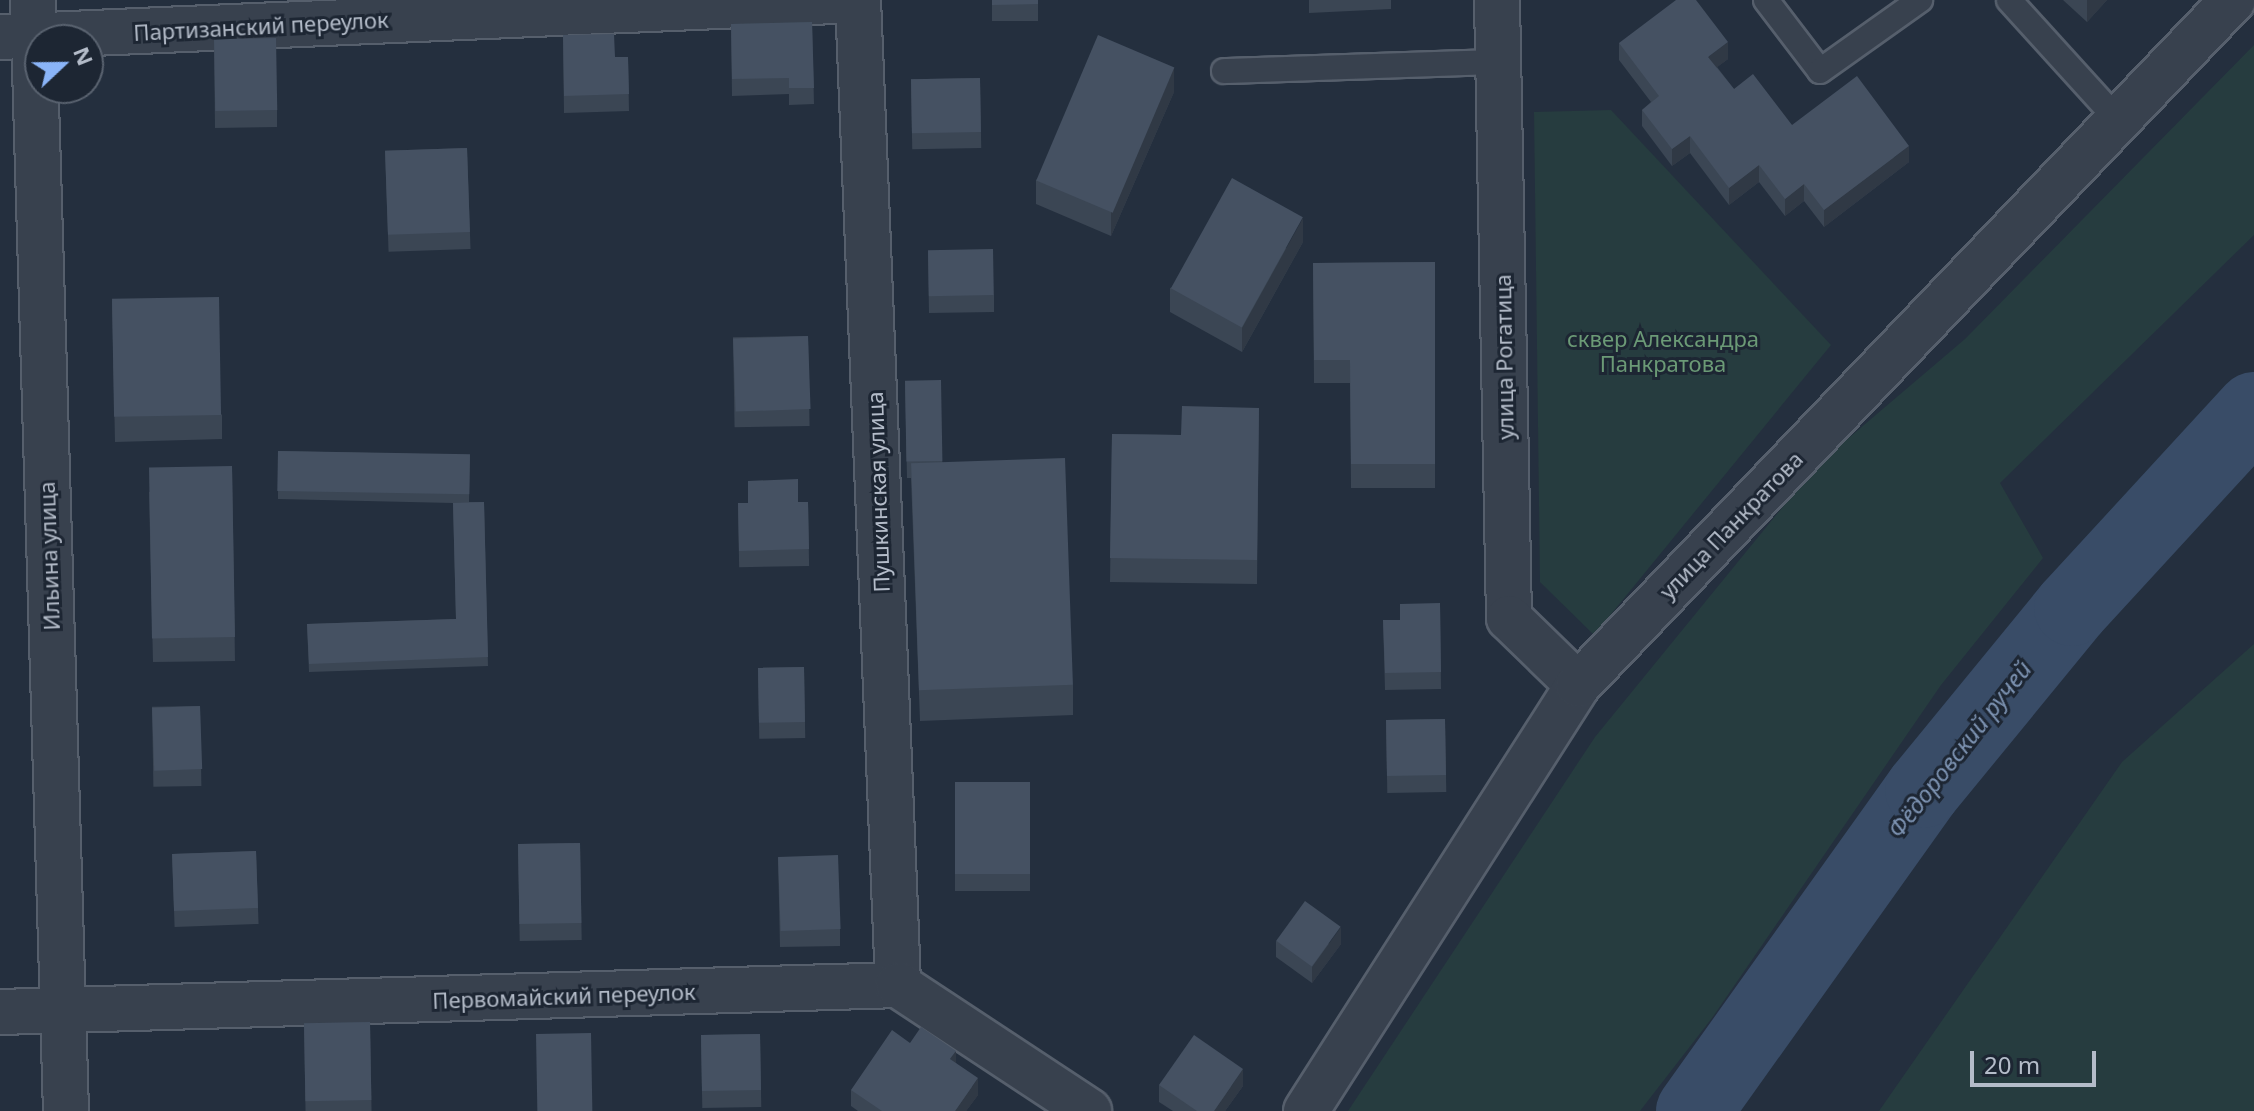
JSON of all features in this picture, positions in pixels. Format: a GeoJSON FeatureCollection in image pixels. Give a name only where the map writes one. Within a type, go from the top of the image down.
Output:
{"type":"FeatureCollection","features":[{"type":"Feature","properties":{"kind":"street","name":"Партизанский переулок"},"geometry":{"type":"LineString","coordinates":[[22,24],[858,0]]}},
{"type":"Feature","properties":{"kind":"street","name":"Пушкинская улица"},"geometry":{"type":"LineString","coordinates":[[858,0],[898,985]]}},
{"type":"Feature","properties":{"kind":"street","name":"улица Рогатица"},"geometry":{"type":"LineString","coordinates":[[1497,0],[1509,618],[1578,685]]}},
{"type":"Feature","properties":{"kind":"street","name":"улица Панкратова"},"geometry":{"type":"LineString","coordinates":[[1306,1111],[1578,685],[2233,0]]}},
{"type":"Feature","properties":{"kind":"street","name":"Ильина улица"},"geometry":{"type":"LineString","coordinates":[[22,24],[66,1111]]}},
{"type":"Feature","properties":{"kind":"street","name":"Первомайский переулок"},"geometry":{"type":"LineString","coordinates":[[0,1012],[898,985]]}},
{"type":"Feature","properties":{"kind":"street"},"geometry":{"type":"LineString","coordinates":[[898,985],[1089,1111]]}},
{"type":"Feature","properties":{"kind":"lane"},"geometry":{"type":"LineString","coordinates":[[1766,0],[1820,71],[1920,0]]}},
{"type":"Feature","properties":{"kind":"lane"},"geometry":{"type":"LineString","coordinates":[[2009,0],[2118,120]]}},
{"type":"Feature","properties":{"kind":"lane"},"geometry":{"type":"LineString","coordinates":[[1224,71],[1498,62]]}},
{"type":"Feature","properties":{"kind":"green space"},"geometry":{"type":"Polygon","coordinates":[[[2254,45],[2254,235],[2000,483],[2043,558],[1941,685],[1712,1018],[1640,1111],[1348,1111],[1595,737],[1817,465],[1965,339],[2254,45]]]}},
{"type":"Feature","properties":{"kind":"green space","name":"сквер Александра Панкратова"},"geometry":{"type":"Polygon","coordinates":[[[1611,110],[1831,345],[1594,635],[1540,582],[1534,112],[1611,110]]]}},
{"type":"Feature","properties":{"kind":"green space"},"geometry":{"type":"Polygon","coordinates":[[[2254,644],[2254,1111],[1879,1111],[2122,762],[2254,644]]]}},
{"type":"Feature","properties":{"kind":"building"},"geometry":{"type":"Polygon","coordinates":[[[992,0],[1038,0],[1038,4],[992,5],[992,0]]]}},
{"type":"Feature","properties":{"kind":"building"},"geometry":{"type":"Polygon","coordinates":[[[1676,0],[1696,0],[1728,42],[1708,57],[1734,89],[1753,74],[1792,125],[1857,76],[1909,146],[1824,210],[1804,184],[1785,199],[1759,165],[1729,188],[1690,136],[1672,149],[1642,110],[1659,96],[1619,43],[1676,0]]]}},
{"type":"Feature","properties":{"kind":"building"},"geometry":{"type":"Polygon","coordinates":[[[812,22],[814,88],[789,88],[789,78],[732,79],[731,24],[812,22]]]}},
{"type":"Feature","properties":{"kind":"building"},"geometry":{"type":"Polygon","coordinates":[[[614,34],[615,57],[628,57],[629,94],[564,96],[563,35],[614,34]]]}},
{"type":"Feature","properties":{"kind":"building"},"geometry":{"type":"Polygon","coordinates":[[[1098,35],[1174,67],[1113,213],[1036,180],[1098,35]]]}},
{"type":"Feature","properties":{"kind":"building"},"geometry":{"type":"Polygon","coordinates":[[[276,38],[277,110],[215,111],[214,39],[276,38]]]}},
{"type":"Feature","properties":{"kind":"building"},"geometry":{"type":"Polygon","coordinates":[[[980,78],[981,132],[912,133],[911,79],[980,78]]]}},
{"type":"Feature","properties":{"kind":"building"},"geometry":{"type":"Polygon","coordinates":[[[467,148],[470,232],[388,235],[385,151],[467,148]]]}},
{"type":"Feature","properties":{"kind":"building"},"geometry":{"type":"Polygon","coordinates":[[[1232,178],[1303,217],[1242,327],[1171,288],[1232,178]]]}},
{"type":"Feature","properties":{"kind":"building"},"geometry":{"type":"Polygon","coordinates":[[[993,249],[994,295],[929,296],[928,250],[993,249]]]}},
{"type":"Feature","properties":{"kind":"building"},"geometry":{"type":"Polygon","coordinates":[[[1435,262],[1435,464],[1351,464],[1350,360],[1314,360],[1313,263],[1435,262]]]}},
{"type":"Feature","properties":{"kind":"building"},"geometry":{"type":"Polygon","coordinates":[[[219,297],[221,415],[114,417],[112,299],[219,297]]]}},
{"type":"Feature","properties":{"kind":"building"},"geometry":{"type":"Polygon","coordinates":[[[808,336],[811,409],[736,412],[733,339],[808,336]]]}},
{"type":"Feature","properties":{"kind":"building"},"geometry":{"type":"Polygon","coordinates":[[[941,380],[942,461],[906,462],[905,381],[941,380]]]}},
{"type":"Feature","properties":{"kind":"building"},"geometry":{"type":"Polygon","coordinates":[[[1182,406],[1259,408],[1257,560],[1110,558],[1112,434],[1181,435],[1182,406]]]}},
{"type":"Feature","properties":{"kind":"building"},"geometry":{"type":"Polygon","coordinates":[[[278,451],[470,454],[469,494],[277,491],[278,451]]]}},
{"type":"Feature","properties":{"kind":"building"},"geometry":{"type":"Polygon","coordinates":[[[1065,458],[1073,685],[919,690],[911,463],[1065,458]]]}},
{"type":"Feature","properties":{"kind":"building"},"geometry":{"type":"Polygon","coordinates":[[[232,466],[235,637],[152,638],[149,467],[232,466]]]}},
{"type":"Feature","properties":{"kind":"building"},"geometry":{"type":"Polygon","coordinates":[[[798,479],[798,502],[808,502],[809,549],[739,551],[738,503],[748,503],[748,481],[798,479]]]}},
{"type":"Feature","properties":{"kind":"building"},"geometry":{"type":"Polygon","coordinates":[[[484,502],[488,657],[309,664],[307,624],[456,619],[453,503],[484,502]]]}},
{"type":"Feature","properties":{"kind":"building"},"geometry":{"type":"Polygon","coordinates":[[[1440,603],[1441,672],[1385,673],[1383,620],[1400,620],[1400,604],[1440,603]]]}},
{"type":"Feature","properties":{"kind":"building"},"geometry":{"type":"Polygon","coordinates":[[[804,667],[805,722],[759,723],[758,668],[804,667]]]}},
{"type":"Feature","properties":{"kind":"building"},"geometry":{"type":"Polygon","coordinates":[[[200,706],[202,769],[154,771],[152,708],[200,706]]]}},
{"type":"Feature","properties":{"kind":"building"},"geometry":{"type":"Polygon","coordinates":[[[1445,719],[1446,775],[1387,776],[1386,720],[1445,719]]]}},
{"type":"Feature","properties":{"kind":"building"},"geometry":{"type":"Polygon","coordinates":[[[955,782],[1030,782],[1030,874],[955,874],[955,782]]]}},
{"type":"Feature","properties":{"kind":"building"},"geometry":{"type":"Polygon","coordinates":[[[580,843],[581,923],[519,924],[518,844],[580,843]]]}},
{"type":"Feature","properties":{"kind":"building"},"geometry":{"type":"Polygon","coordinates":[[[256,851],[258,908],[174,911],[172,854],[256,851]]]}},
{"type":"Feature","properties":{"kind":"building"},"geometry":{"type":"Polygon","coordinates":[[[838,855],[841,929],[781,931],[778,857],[838,855]]]}},
{"type":"Feature","properties":{"kind":"building"},"geometry":{"type":"Polygon","coordinates":[[[1305,901],[1341,927],[1312,967],[1276,941],[1305,901]]]}},
{"type":"Feature","properties":{"kind":"building"},"geometry":{"type":"Polygon","coordinates":[[[370,1022],[371,1100],[305,1101],[304,1023],[370,1022]]]}},
{"type":"Feature","properties":{"kind":"building"},"geometry":{"type":"Polygon","coordinates":[[[921,1027],[956,1051],[950,1059],[978,1078],[955,1111],[882,1111],[851,1090],[892,1030],[910,1043],[921,1027]]]}},
{"type":"Feature","properties":{"kind":"building"},"geometry":{"type":"Polygon","coordinates":[[[591,1033],[592,1111],[537,1111],[536,1034],[591,1033]]]}},
{"type":"Feature","properties":{"kind":"building"},"geometry":{"type":"Polygon","coordinates":[[[760,1034],[761,1090],[702,1091],[701,1035],[760,1034]]]}},
{"type":"Feature","properties":{"kind":"building"},"geometry":{"type":"Polygon","coordinates":[[[1194,1035],[1243,1069],[1214,1111],[1197,1111],[1159,1085],[1194,1035]]]}},
{"type":"Feature","properties":{"kind":"waterway","name":"Фёдоровский ручей"},"geometry":{"type":"LineString","coordinates":[[1694,1111],[1923,790],[2072,608],[2254,410]]}}]}
